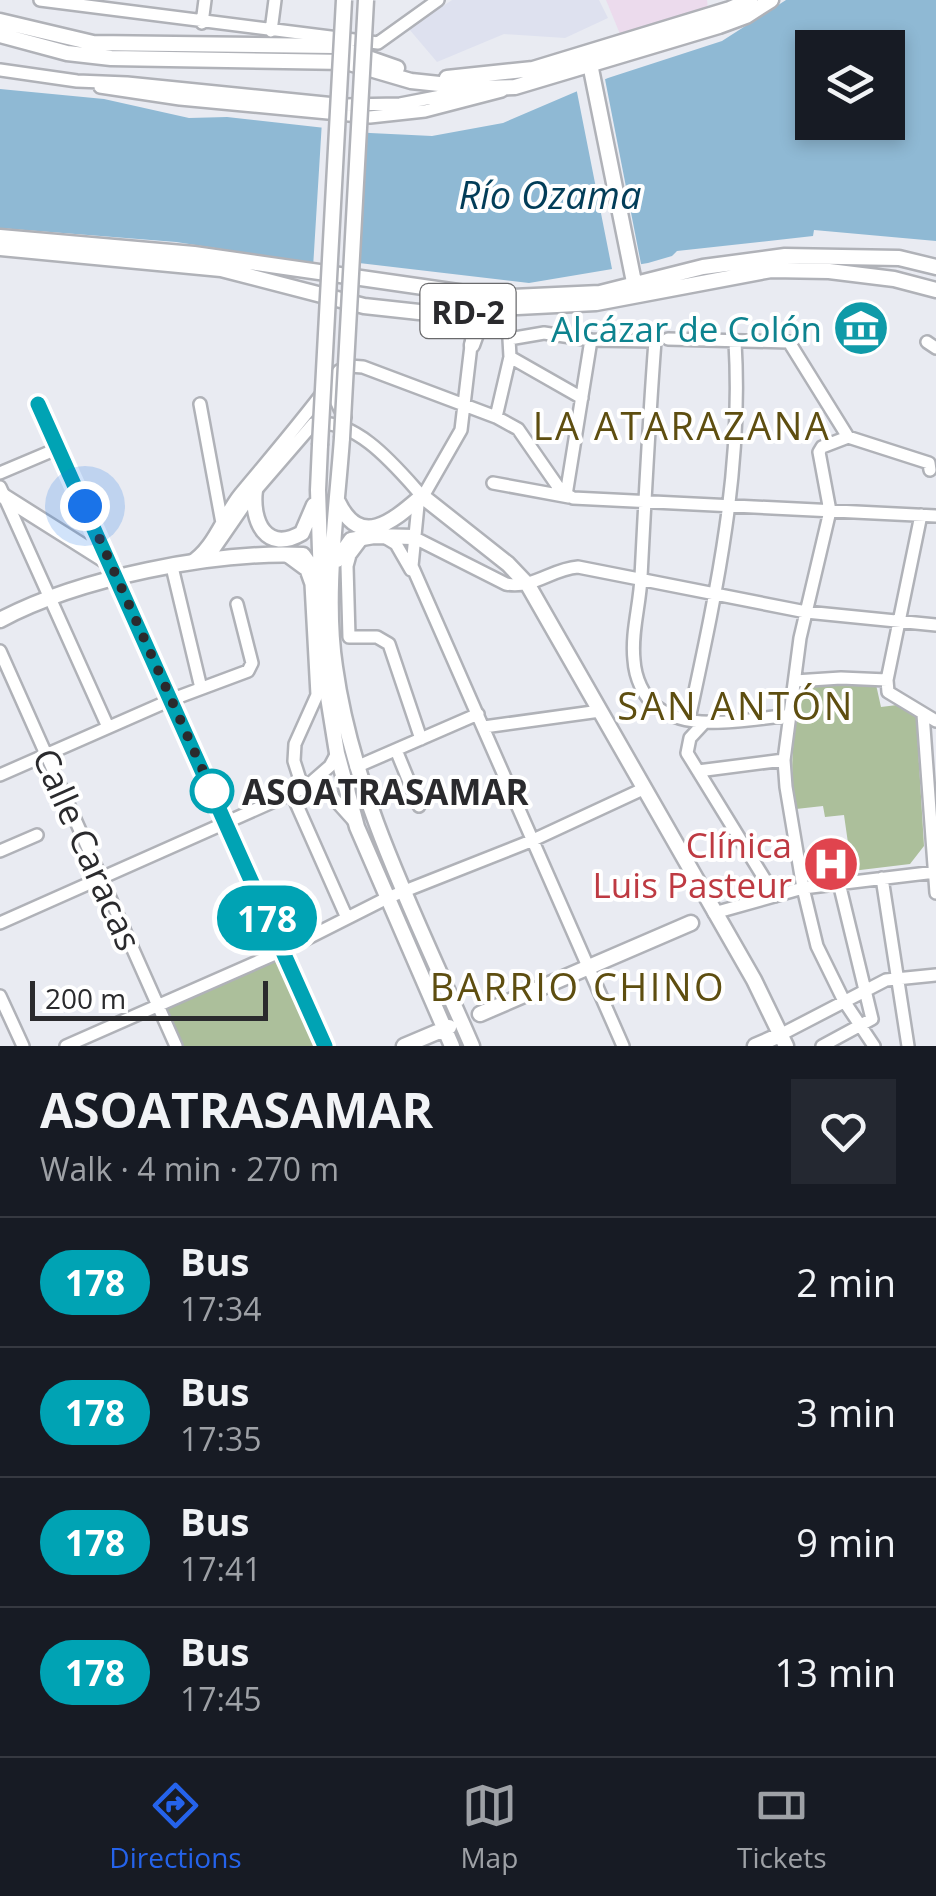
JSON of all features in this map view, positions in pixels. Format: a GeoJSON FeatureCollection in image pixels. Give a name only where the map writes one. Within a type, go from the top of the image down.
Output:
{"type":"FeatureCollection","features":[{"type":"Feature","properties":{"kind":"main road"},"geometry":{"type":"LineString","coordinates":[[344,0],[318,490],[324,672],[337,753],[357,826],[452,1046]]}},
{"type":"Feature","properties":{"kind":"main road"},"geometry":{"type":"LineString","coordinates":[[366,0],[350,436],[338,502],[334,663],[356,768],[406,890],[471,1018],[472,1046]]}},
{"type":"Feature","properties":{"kind":"main road"},"geometry":{"type":"LineString","coordinates":[[0,21],[93,43],[334,46],[413,74],[442,78],[590,65],[714,7],[750,0]]}},
{"type":"Feature","properties":{"kind":"main road"},"geometry":{"type":"LineString","coordinates":[[0,35],[67,54],[111,58],[346,62],[440,92],[515,87],[719,26],[746,16],[771,0]]}},
{"type":"Feature","properties":{"kind":"main road"},"geometry":{"type":"LineString","coordinates":[[590,65],[634,285]]}},
{"type":"Feature","properties":{"kind":"main road","name":"RD-2"},"geometry":{"type":"LineString","coordinates":[[0,237],[194,254],[404,283],[506,309],[702,268],[785,256],[899,258],[936,267]]}},
{"type":"Feature","properties":{"kind":"main road","name":"RD-2"},"geometry":{"type":"LineString","coordinates":[[0,248],[221,269],[364,306],[419,312],[469,302],[568,296],[771,270],[829,271],[894,279],[936,290]]}},
{"type":"Feature","properties":{"kind":"main road"},"geometry":{"type":"LineString","coordinates":[[395,309],[393,290],[404,283]]}},
{"type":"Feature","properties":{"kind":"main road"},"geometry":{"type":"LineString","coordinates":[[472,340],[480,323],[494,312],[506,309]]}},
{"type":"Feature","properties":{"kind":"main road"},"geometry":{"type":"LineString","coordinates":[[255,490],[252,510],[256,522],[270,536],[286,540],[302,533],[318,490]]}},
{"type":"Feature","properties":{"kind":"main road"},"geometry":{"type":"LineString","coordinates":[[1,492],[114,571]]}},
{"type":"Feature","properties":{"kind":"main road"},"geometry":{"type":"LineString","coordinates":[[338,502],[350,522],[372,528],[400,515],[422,496],[528,584],[754,980],[783,1041],[755,1046]]}},
{"type":"Feature","properties":{"kind":"main road"},"geometry":{"type":"LineString","coordinates":[[334,565],[351,540],[413,537]]}},
{"type":"Feature","properties":{"kind":"main road"},"geometry":{"type":"LineString","coordinates":[[0,620],[114,571],[304,555],[320,581]]}},
{"type":"Feature","properties":{"kind":"main road"},"geometry":{"type":"LineString","coordinates":[[0,612],[22,608]]}},
{"type":"Feature","properties":{"kind":"main road"},"geometry":{"type":"LineString","coordinates":[[404,1046],[714,913]]}},
{"type":"Feature","properties":{"kind":"street"},"geometry":{"type":"LineString","coordinates":[[40,0],[123,6],[202,23],[378,43],[438,0]]}},
{"type":"Feature","properties":{"kind":"street"},"geometry":{"type":"LineString","coordinates":[[202,23],[204,0]]}},
{"type":"Feature","properties":{"kind":"street"},"geometry":{"type":"LineString","coordinates":[[271,31],[275,0]]}},
{"type":"Feature","properties":{"kind":"street"},"geometry":{"type":"LineString","coordinates":[[477,88],[532,69]]}},
{"type":"Feature","properties":{"kind":"street"},"geometry":{"type":"LineString","coordinates":[[0,70],[77,81],[345,105],[400,104],[440,92]]}},
{"type":"Feature","properties":{"kind":"street"},"geometry":{"type":"LineString","coordinates":[[77,81],[180,99],[370,116],[425,112],[515,87]]}},
{"type":"Feature","properties":{"kind":"street"},"geometry":{"type":"LineString","coordinates":[[415,576],[413,537],[422,496],[461,430],[472,340],[469,302]]}},
{"type":"Feature","properties":{"kind":"street"},"geometry":{"type":"LineString","coordinates":[[496,417],[514,337],[544,334],[591,340],[653,340],[641,580],[634,637],[638,681],[657,708],[702,724],[790,715]]}},
{"type":"Feature","properties":{"kind":"street"},"geometry":{"type":"LineString","coordinates":[[668,339],[789,342],[848,437],[929,463],[930,470]]}},
{"type":"Feature","properties":{"kind":"street"},"geometry":{"type":"LineString","coordinates":[[569,497],[591,340]]}},
{"type":"Feature","properties":{"kind":"street"},"geometry":{"type":"LineString","coordinates":[[688,719],[716,594],[729,505],[739,406],[735,342]]}},
{"type":"Feature","properties":{"kind":"street"},"geometry":{"type":"LineString","coordinates":[[510,357],[582,398]]}},
{"type":"Feature","properties":{"kind":"street"},"geometry":{"type":"LineString","coordinates":[[201,688],[178,566],[204,551],[222,520],[339,371],[349,366],[363,367],[518,429],[569,497]]}},
{"type":"Feature","properties":{"kind":"street"},"geometry":{"type":"LineString","coordinates":[[339,371],[333,387],[336,406],[350,436]]}},
{"type":"Feature","properties":{"kind":"street"},"geometry":{"type":"LineString","coordinates":[[38,404],[325,1046]]}},
{"type":"Feature","properties":{"kind":"street"},"geometry":{"type":"LineString","coordinates":[[200,404],[226,534]]}},
{"type":"Feature","properties":{"kind":"street"},"geometry":{"type":"LineString","coordinates":[[205,562],[255,490],[313,424],[334,424],[384,457],[422,496]]}},
{"type":"Feature","properties":{"kind":"street"},"geometry":{"type":"LineString","coordinates":[[848,437],[819,452],[830,511],[806,612],[784,760],[803,888],[817,946],[844,1001],[874,1046]]}},
{"type":"Feature","properties":{"kind":"street"},"geometry":{"type":"LineString","coordinates":[[0,473],[58,448]]}},
{"type":"Feature","properties":{"kind":"street"},"geometry":{"type":"LineString","coordinates":[[493,483],[569,497],[936,516]]}},
{"type":"Feature","properties":{"kind":"street"},"geometry":{"type":"LineString","coordinates":[[1,492],[108,727]]}},
{"type":"Feature","properties":{"kind":"street"},"geometry":{"type":"LineString","coordinates":[[922,515],[887,680],[888,692],[896,700],[936,721]]}},
{"type":"Feature","properties":{"kind":"street"},"geometry":{"type":"LineString","coordinates":[[382,536],[396,544],[415,576],[622,1046]]}},
{"type":"Feature","properties":{"kind":"street"},"geometry":{"type":"LineString","coordinates":[[413,537],[506,584],[528,584],[564,568],[578,567],[806,612],[936,625]]}},
{"type":"Feature","properties":{"kind":"street"},"geometry":{"type":"LineString","coordinates":[[362,539],[350,555],[348,566],[349,637],[377,637],[389,644],[421,739]]}},
{"type":"Feature","properties":{"kind":"street"},"geometry":{"type":"LineString","coordinates":[[283,554],[306,570],[311,584],[317,695],[295,744],[294,761],[300,790],[347,918]]}},
{"type":"Feature","properties":{"kind":"street"},"geometry":{"type":"LineString","coordinates":[[0,775],[251,668],[237,604]]}},
{"type":"Feature","properties":{"kind":"street","name":"Calle Caracas"},"geometry":{"type":"LineString","coordinates":[[0,652],[176,1046]]}},
{"type":"Feature","properties":{"kind":"street"},"geometry":{"type":"LineString","coordinates":[[794,681],[887,680]]}},
{"type":"Feature","properties":{"kind":"street"},"geometry":{"type":"LineString","coordinates":[[484,727],[600,712]]}},
{"type":"Feature","properties":{"kind":"street"},"geometry":{"type":"LineString","coordinates":[[356,768],[478,714]]}},
{"type":"Feature","properties":{"kind":"street"},"geometry":{"type":"LineString","coordinates":[[923,714],[936,893]]}},
{"type":"Feature","properties":{"kind":"street"},"geometry":{"type":"LineString","coordinates":[[702,724],[690,738],[687,753],[775,896]]}},
{"type":"Feature","properties":{"kind":"street"},"geometry":{"type":"LineString","coordinates":[[396,750],[419,806]]}},
{"type":"Feature","properties":{"kind":"street"},"geometry":{"type":"LineString","coordinates":[[0,923],[300,790],[330,766],[337,753]]}},
{"type":"Feature","properties":{"kind":"street"},"geometry":{"type":"LineString","coordinates":[[698,771],[784,760]]}},
{"type":"Feature","properties":{"kind":"street"},"geometry":{"type":"LineString","coordinates":[[66,1046],[282,951],[387,898],[531,841],[643,789]]}},
{"type":"Feature","properties":{"kind":"street"},"geometry":{"type":"LineString","coordinates":[[300,790],[327,791],[338,799],[357,826]]}},
{"type":"Feature","properties":{"kind":"street"},"geometry":{"type":"LineString","coordinates":[[0,851],[37,834]]}},
{"type":"Feature","properties":{"kind":"street"},"geometry":{"type":"LineString","coordinates":[[714,913],[803,888],[935,872]]}},
{"type":"Feature","properties":{"kind":"street"},"geometry":{"type":"LineString","coordinates":[[882,878],[908,1046]]}},
{"type":"Feature","properties":{"kind":"street"},"geometry":{"type":"LineString","coordinates":[[822,1046],[872,1019],[839,882]]}},
{"type":"Feature","properties":{"kind":"street"},"geometry":{"type":"LineString","coordinates":[[783,1041],[844,1001],[899,976],[936,976]]}},
{"type":"Feature","properties":{"kind":"street"},"geometry":{"type":"LineString","coordinates":[[0,996],[23,1046]]}},
{"type":"Feature","properties":{"kind":"shaded area"},"geometry":{"type":"Polygon","coordinates":[[[452,0],[599,0],[608,18],[565,38],[504,34],[437,62],[409,29],[452,0]]]}},
{"type":"Feature","properties":{"kind":"shaded area"},"geometry":{"type":"Polygon","coordinates":[[[606,0],[707,0],[708,9],[620,34],[606,0]]]}},
{"type":"Feature","properties":{"kind":"green space"},"geometry":{"type":"Polygon","coordinates":[[[875,680],[881,707],[897,705],[916,714],[924,846],[910,864],[852,871],[844,815],[825,817],[823,806],[796,809],[792,777],[795,733],[803,686],[875,680]]]}},
{"type":"Feature","properties":{"kind":"green space"},"geometry":{"type":"Polygon","coordinates":[[[282,951],[325,1046],[177,1046],[158,1005],[282,951]]]}},
{"type":"Feature","properties":{"kind":"water","name":"Río Ozama"},"geometry":{"type":"Polygon","coordinates":[[[786,0],[936,0],[936,241],[814,230],[813,236],[677,251],[648,263],[529,283],[359,263],[312,263],[176,242],[0,228],[0,89],[104,99],[189,118],[227,117],[432,136],[503,123],[608,78],[722,41],[786,0]]]}},
{"type":"Feature","properties":{"kind":"pier"},"geometry":{"type":"Polygon","coordinates":[[[604,74],[642,269],[613,274],[576,87],[604,74]]]}},
{"type":"Feature","properties":{"kind":"pier"},"geometry":{"type":"Polygon","coordinates":[[[322,121],[366,127],[357,268],[313,268],[322,121]]]}},
{"type":"Feature","properties":{"kind":"bus line","name":"178"},"geometry":{"type":"LineString","coordinates":[[38,404],[325,1046]]}},
{"type":"Feature","properties":{"kind":"place","name":"Alcázar de Colón"},"geometry":{"type":"Point","coordinates":[861,328]}},
{"type":"Feature","properties":{"kind":"place","name":"ASOATRASAMAR"},"geometry":{"type":"Point","coordinates":[212,791]}},
{"type":"Feature","properties":{"kind":"place","name":"Clínica Luis Pasteur"},"geometry":{"type":"Point","coordinates":[831,864]}},
{"type":"Feature","properties":{"kind":"district","name":"LA ATARAZANA"},"geometry":{"type":"Point","coordinates":[682,425]}},
{"type":"Feature","properties":{"kind":"district","name":"SAN ANTÓN"},"geometry":{"type":"Point","coordinates":[736,705]}},
{"type":"Feature","properties":{"kind":"district","name":"BARRIO CHINO"},"geometry":{"type":"Point","coordinates":[578,986]}},
{"type":"Feature","properties":{"kind":"route"},"geometry":{"type":"LineString","coordinates":[[85,506],[212,791]]}}]}
